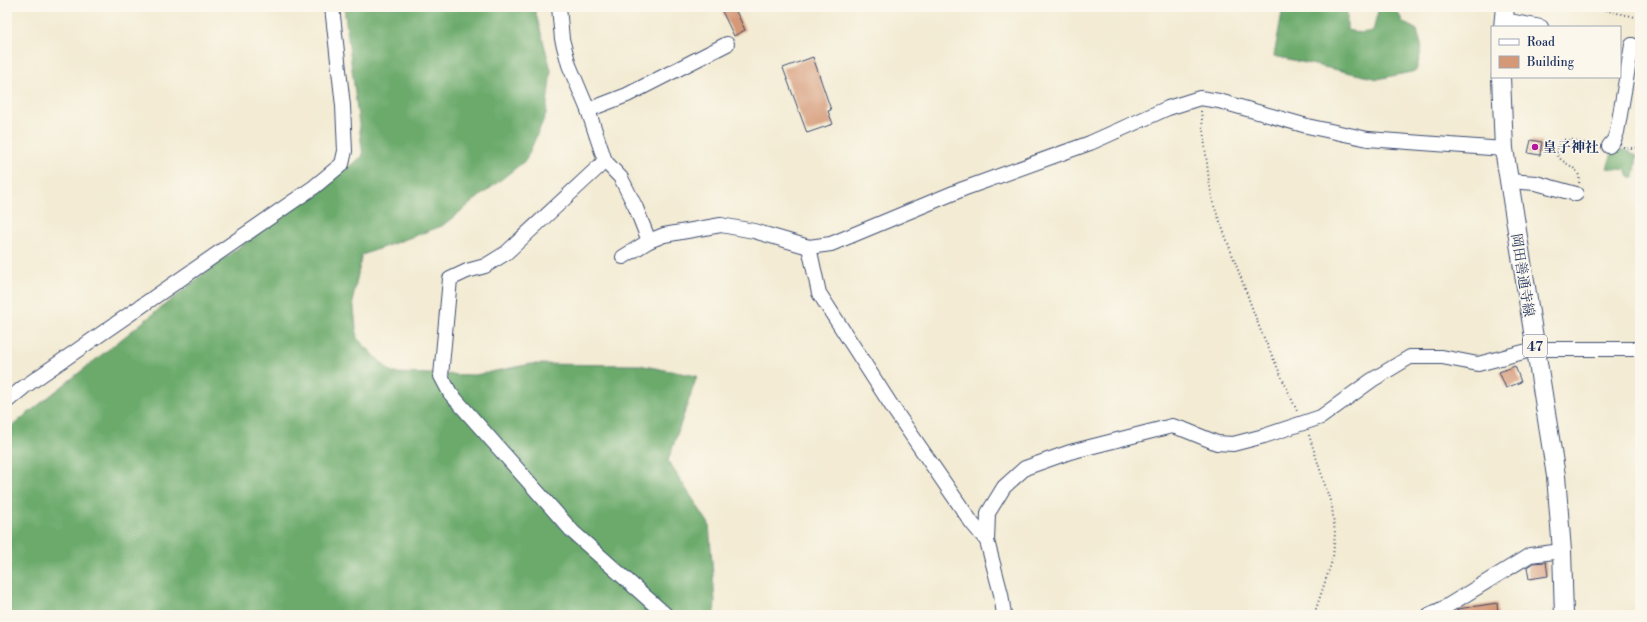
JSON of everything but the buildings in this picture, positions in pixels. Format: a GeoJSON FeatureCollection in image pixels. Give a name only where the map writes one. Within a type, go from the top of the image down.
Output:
{"type":"FeatureCollection","features":[{"type":"Feature","properties":{"kind":"main road","name":"岡田善通寺線"},"geometry":{"type":"LineString","coordinates":[[1500,78],[1504,149],[1556,476],[1562,551],[1564,615]]}},
{"type":"Feature","properties":{"kind":"street"},"geometry":{"type":"LineString","coordinates":[[7,401],[30,383],[314,187],[342,164],[345,151],[343,106],[332,7]]}},
{"type":"Feature","properties":{"kind":"street"},"geometry":{"type":"LineString","coordinates":[[559,7],[562,39],[569,65],[588,110],[605,161],[621,178],[636,208],[649,241]]}},
{"type":"Feature","properties":{"kind":"street"},"geometry":{"type":"LineString","coordinates":[[1504,18],[1537,26]]}},
{"type":"Feature","properties":{"kind":"street"},"geometry":{"type":"LineString","coordinates":[[588,110],[627,95],[728,44]]}},
{"type":"Feature","properties":{"kind":"street"},"geometry":{"type":"LineString","coordinates":[[1609,146],[1617,132],[1631,45]]}},
{"type":"Feature","properties":{"kind":"street"},"geometry":{"type":"LineString","coordinates":[[623,257],[649,241],[664,236],[721,225],[754,230],[809,247],[831,244],[963,189],[1090,143],[1168,108],[1200,98],[1219,101],[1307,126],[1368,139],[1504,149]]}},
{"type":"Feature","properties":{"kind":"street"},"geometry":{"type":"LineString","coordinates":[[605,161],[506,253],[485,266],[467,271],[450,279],[441,376],[450,393],[573,532],[666,615]]}},
{"type":"Feature","properties":{"kind":"street"},"geometry":{"type":"LineString","coordinates":[[1509,181],[1536,183],[1576,194]]}},
{"type":"Feature","properties":{"kind":"street"},"geometry":{"type":"LineString","coordinates":[[809,247],[819,293],[893,408],[972,524],[987,541]]}},
{"type":"Feature","properties":{"kind":"street"},"geometry":{"type":"LineString","coordinates":[[1004,615],[1001,594],[987,541],[988,513],[1004,488],[1025,468],[1070,452],[1172,426],[1217,443],[1233,444],[1264,436],[1321,417],[1372,380],[1410,357],[1442,357],[1478,364],[1535,349],[1640,349]]}},
{"type":"Feature","properties":{"kind":"street"},"geometry":{"type":"LineString","coordinates":[[1429,615],[1444,608],[1530,555],[1562,551]]}},
{"type":"Feature","properties":{"kind":"path"},"geometry":{"type":"LineString","coordinates":[[1590,7],[1640,18]]}},
{"type":"Feature","properties":{"kind":"path"},"geometry":{"type":"LineString","coordinates":[[1200,98],[1208,181],[1213,203],[1260,329],[1299,414]]}},
{"type":"Feature","properties":{"kind":"path"},"geometry":{"type":"LineString","coordinates":[[1576,194],[1580,177],[1578,172],[1559,159],[1556,153],[1562,140],[1569,139],[1599,146],[1609,146]]}},
{"type":"Feature","properties":{"kind":"path"},"geometry":{"type":"LineString","coordinates":[[1309,434],[1332,507],[1335,533],[1333,558],[1314,615]]}},
{"type":"Feature","properties":{"kind":"green space"},"geometry":{"type":"Polygon","coordinates":[[[344,7],[534,7],[551,70],[546,114],[526,160],[442,226],[362,255],[353,298],[357,338],[392,373],[475,375],[531,364],[639,365],[697,376],[668,461],[709,524],[715,601],[714,615],[7,615],[7,430],[211,268],[363,156],[344,7]]]}},
{"type":"Feature","properties":{"kind":"green space"},"geometry":{"type":"Polygon","coordinates":[[[1283,7],[1347,7],[1347,30],[1361,33],[1373,31],[1379,7],[1395,7],[1403,22],[1417,30],[1422,48],[1416,71],[1378,79],[1274,56],[1283,7]]]}},
{"type":"Feature","properties":{"kind":"green space"},"geometry":{"type":"Polygon","coordinates":[[[1613,150],[1626,150],[1637,156],[1634,177],[1629,177],[1626,170],[1607,168],[1613,150]]]}},
{"type":"Feature","properties":{"kind":"place","name":"皇子神社"},"geometry":{"type":"Point","coordinates":[1535,147]}}]}
